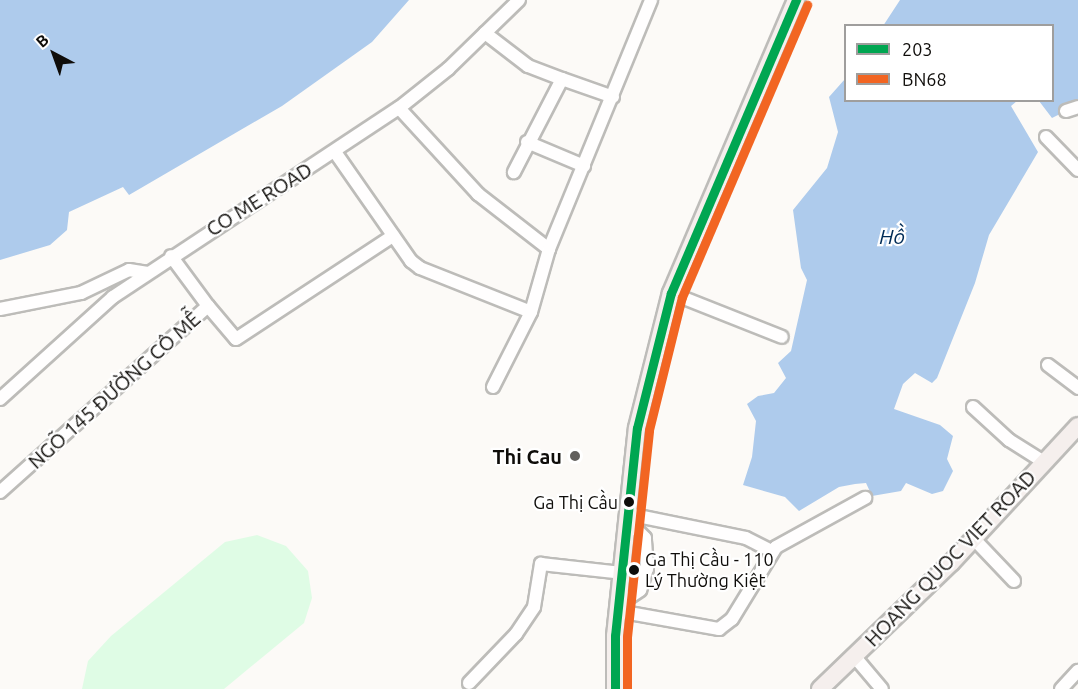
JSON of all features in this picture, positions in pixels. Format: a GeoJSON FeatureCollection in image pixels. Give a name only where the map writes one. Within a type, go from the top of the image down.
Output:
{"type":"FeatureCollection","features":[{"type":"Feature","properties":{"kind":"main road"},"geometry":{"type":"LineString","coordinates":[[615,689],[618,608],[636,428],[671,293],[796,0]]}},
{"type":"Feature","properties":{"kind":"main road","name":"HOANG QUOC VIET ROAD"},"geometry":{"type":"LineString","coordinates":[[820,689],[974,539],[1077,429]]}},
{"type":"Feature","properties":{"kind":"street","name":"CO ME ROAD"},"geometry":{"type":"LineString","coordinates":[[0,399],[113,297],[171,256],[399,108],[519,0]]}},
{"type":"Feature","properties":{"kind":"street"},"geometry":{"type":"LineString","coordinates":[[493,387],[531,312],[549,249],[651,0]]}},
{"type":"Feature","properties":{"kind":"street"},"geometry":{"type":"LineString","coordinates":[[485,33],[528,66],[613,97]]}},
{"type":"Feature","properties":{"kind":"street"},"geometry":{"type":"LineString","coordinates":[[514,172],[527,142],[562,79]]}},
{"type":"Feature","properties":{"kind":"street"},"geometry":{"type":"LineString","coordinates":[[399,108],[478,194],[549,249]]}},
{"type":"Feature","properties":{"kind":"street"},"geometry":{"type":"LineString","coordinates":[[1046,137],[1078,170]]}},
{"type":"Feature","properties":{"kind":"street"},"geometry":{"type":"LineString","coordinates":[[527,142],[584,166]]}},
{"type":"Feature","properties":{"kind":"street"},"geometry":{"type":"LineString","coordinates":[[334,152],[393,236],[420,268],[531,312]]}},
{"type":"Feature","properties":{"kind":"street"},"geometry":{"type":"LineString","coordinates":[[208,306],[236,339],[393,236]]}},
{"type":"Feature","properties":{"kind":"street","name":"NGÕ 145 ĐƯỜNG CÔ MỄ"},"geometry":{"type":"LineString","coordinates":[[0,492],[208,306],[171,256]]}},
{"type":"Feature","properties":{"kind":"street"},"geometry":{"type":"LineString","coordinates":[[0,309],[81,293],[129,270],[148,273]]}},
{"type":"Feature","properties":{"kind":"street"},"geometry":{"type":"LineString","coordinates":[[671,293],[782,337]]}},
{"type":"Feature","properties":{"kind":"street"},"geometry":{"type":"LineString","coordinates":[[1048,365],[1078,388]]}},
{"type":"Feature","properties":{"kind":"street"},"geometry":{"type":"LineString","coordinates":[[973,407],[1010,440],[1044,462]]}},
{"type":"Feature","properties":{"kind":"street"},"geometry":{"type":"LineString","coordinates":[[618,608],[719,629],[732,619],[773,552],[783,542],[866,498]]}},
{"type":"Feature","properties":{"kind":"street"},"geometry":{"type":"LineString","coordinates":[[627,517],[746,538],[773,552]]}},
{"type":"Feature","properties":{"kind":"street"},"geometry":{"type":"LineString","coordinates":[[618,608],[640,590],[647,569],[645,538],[627,517]]}},
{"type":"Feature","properties":{"kind":"street"},"geometry":{"type":"LineString","coordinates":[[974,539],[1014,581]]}},
{"type":"Feature","properties":{"kind":"street"},"geometry":{"type":"LineString","coordinates":[[469,683],[516,634],[534,607],[541,564],[622,573]]}},
{"type":"Feature","properties":{"kind":"street"},"geometry":{"type":"LineString","coordinates":[[854,656],[882,689]]}},
{"type":"Feature","properties":{"kind":"street"},"geometry":{"type":"LineString","coordinates":[[1061,689],[1078,670]]}},
{"type":"Feature","properties":{"kind":"green space"},"geometry":{"type":"Polygon","coordinates":[[[257,535],[286,546],[308,571],[312,598],[304,623],[224,689],[82,689],[88,661],[111,636],[225,542],[257,535]]]}},
{"type":"Feature","properties":{"kind":"water"},"geometry":{"type":"Polygon","coordinates":[[[0,0],[409,0],[372,42],[282,106],[129,195],[123,187],[69,212],[67,230],[50,245],[0,260],[0,0]]]}},
{"type":"Feature","properties":{"kind":"water"},"geometry":{"type":"Polygon","coordinates":[[[900,0],[1078,0],[1078,105],[1052,118],[1040,102],[1054,102],[1054,24],[884,24],[900,0]]]}},
{"type":"Feature","properties":{"kind":"water","name":"Hồ"},"geometry":{"type":"Polygon","coordinates":[[[844,80],[844,102],[1016,102],[1011,106],[1038,152],[989,235],[975,283],[937,378],[932,383],[915,373],[903,384],[894,409],[940,425],[953,436],[947,459],[953,471],[943,491],[932,494],[906,483],[901,491],[872,496],[866,483],[855,484],[839,487],[799,511],[785,497],[743,485],[752,457],[756,421],[747,404],[758,396],[774,393],[786,378],[778,363],[791,351],[807,280],[801,268],[793,210],[827,168],[838,132],[829,97],[844,80]]]}},
{"type":"Feature","properties":{"kind":"transit line","name":"203"},"geometry":{"type":"LineString","coordinates":[[615,689],[615,636],[637,428],[671,293],[796,0]]}},
{"type":"Feature","properties":{"kind":"transit line","name":"BN68"},"geometry":{"type":"LineString","coordinates":[[627,689],[627,637],[649,430],[682,297],[807,5]]}},
{"type":"Feature","properties":{"kind":"place","name":"Thi Cau"},"geometry":{"type":"Point","coordinates":[575,456]}},
{"type":"Feature","properties":{"kind":"place","name":"Ga Thị Cầu"},"geometry":{"type":"Point","coordinates":[629,502]}},
{"type":"Feature","properties":{"kind":"place","name":"Ga Thị Cầu - 110 Lý Thường Kiệt"},"geometry":{"type":"Point","coordinates":[634,570]}}]}
